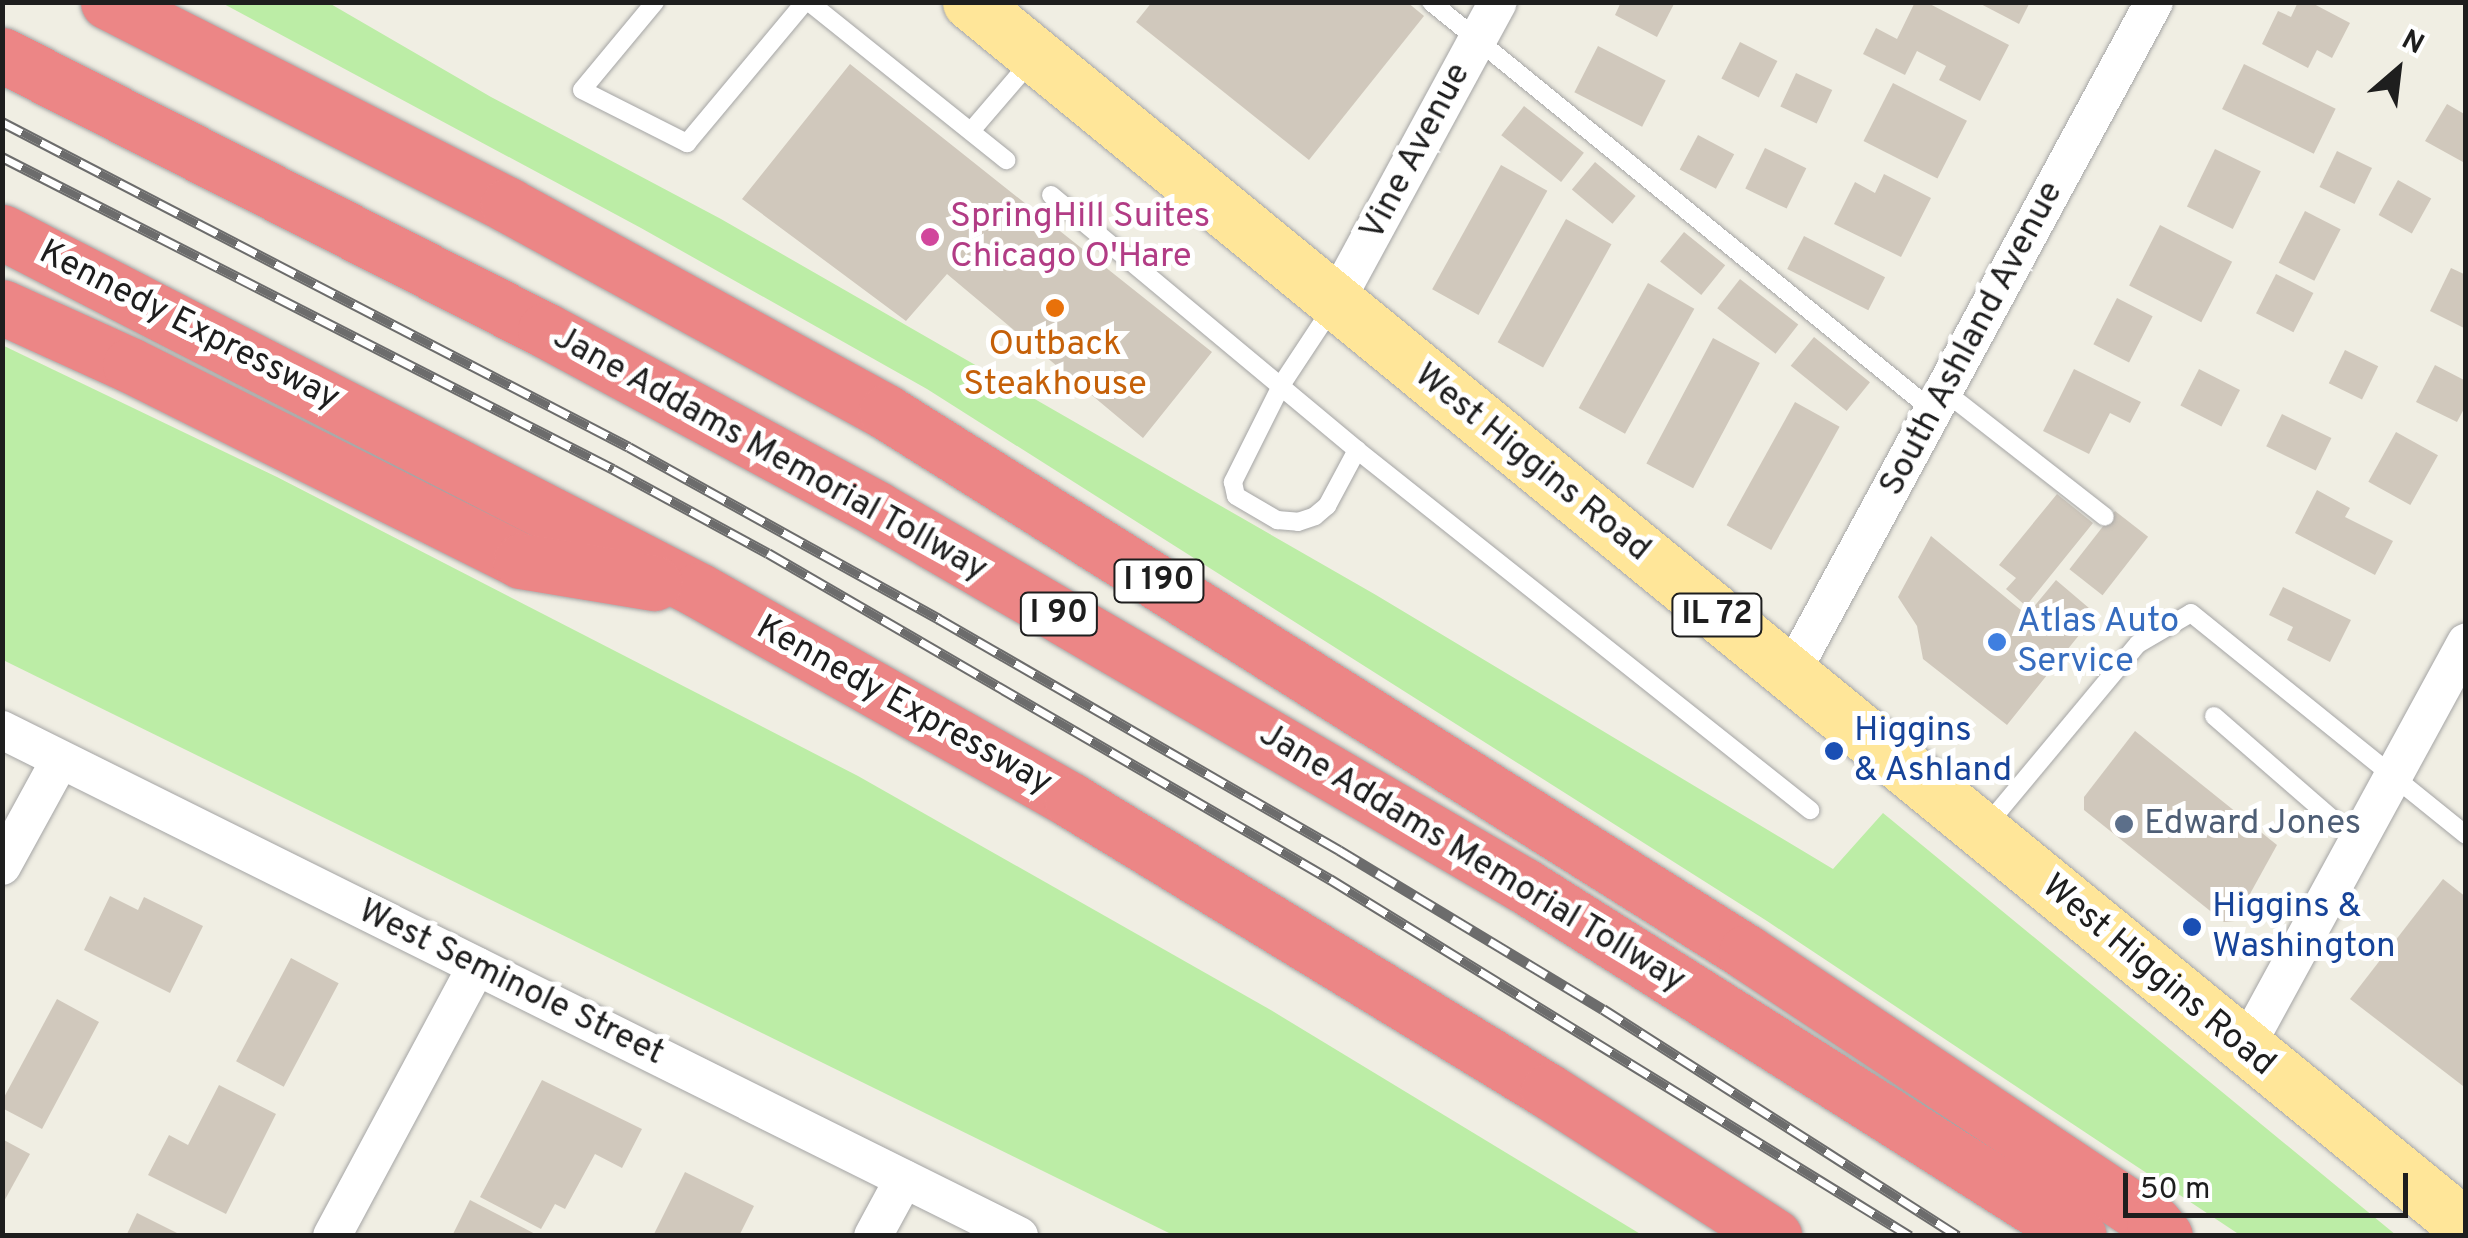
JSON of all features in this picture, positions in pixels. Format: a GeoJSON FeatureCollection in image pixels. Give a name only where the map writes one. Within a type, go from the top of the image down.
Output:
{"type":"FeatureCollection","features":[{"type":"Feature","properties":{"kind":"highway","name":"I 190"},"geometry":{"type":"LineString","coordinates":[[108,2],[508,205],[886,412],[1730,942],[2154,1223],[2164,1236]]}},
{"type":"Feature","properties":{"kind":"highway","name":"Jane Addams Memorial Tollway"},"geometry":{"type":"LineString","coordinates":[[2,55],[545,330],[877,509],[1525,886],[2080,1236]]}},
{"type":"Feature","properties":{"kind":"highway","name":"Kennedy Expressway"},"geometry":{"type":"LineString","coordinates":[[2,232],[698,590],[1072,801],[1548,1091],[1774,1236]]}},
{"type":"Feature","properties":{"kind":"highway"},"geometry":{"type":"LineString","coordinates":[[2,307],[130,365],[521,562],[698,590]]}},
{"type":"Feature","properties":{"kind":"main road","name":"West Higgins Road"},"geometry":{"type":"LineString","coordinates":[[970,2],[2466,1227]]}},
{"type":"Feature","properties":{"kind":"street","name":"Vine Avenue"},"geometry":{"type":"LineString","coordinates":[[1335,302],[1498,2]]}},
{"type":"Feature","properties":{"kind":"street","name":"South Ashland Avenue"},"geometry":{"type":"LineString","coordinates":[[1790,675],[2154,2]]}},
{"type":"Feature","properties":{"kind":"street"},"geometry":{"type":"LineString","coordinates":[[2245,1048],[2466,642]]}},
{"type":"Feature","properties":{"kind":"street","name":"West Seminole Street"},"geometry":{"type":"LineString","coordinates":[[2,730],[1019,1236]]}},
{"type":"Feature","properties":{"kind":"street"},"geometry":{"type":"LineString","coordinates":[[2,866],[60,760]]}},
{"type":"Feature","properties":{"kind":"street"},"geometry":{"type":"LineString","coordinates":[[332,1236],[477,966]]}},
{"type":"Feature","properties":{"kind":"street"},"geometry":{"type":"LineString","coordinates":[[873,1236],[904,1179]]}},
{"type":"Feature","properties":{"kind":"lane"},"geometry":{"type":"LineString","coordinates":[[656,2],[582,90],[687,143],[807,2],[1006,160]]}},
{"type":"Feature","properties":{"kind":"lane"},"geometry":{"type":"LineString","coordinates":[[1430,2],[1939,401],[2105,517]]}},
{"type":"Feature","properties":{"kind":"lane"},"geometry":{"type":"LineString","coordinates":[[972,132],[1035,56]]}},
{"type":"Feature","properties":{"kind":"lane"},"geometry":{"type":"LineString","coordinates":[[1051,195],[1357,450],[1810,810]]}},
{"type":"Feature","properties":{"kind":"lane"},"geometry":{"type":"LineString","coordinates":[[1335,302],[1282,384],[1233,482],[1236,496],[1278,520],[1298,522],[1315,516],[1327,506],[1357,450]]}},
{"type":"Feature","properties":{"kind":"lane"},"geometry":{"type":"LineString","coordinates":[[1982,831],[2138,644],[2191,613],[2466,834]]}},
{"type":"Feature","properties":{"kind":"lane"},"geometry":{"type":"LineString","coordinates":[[2214,716],[2358,840]]}},
{"type":"Feature","properties":{"kind":"green space"},"geometry":{"type":"Polygon","coordinates":[[[222,3],[329,3],[491,97],[721,219],[1376,595],[1833,869],[1883,813],[2396,1235],[2240,1235],[1767,921],[927,389],[641,228],[222,3]]]}},
{"type":"Feature","properties":{"kind":"green space"},"geometry":{"type":"Polygon","coordinates":[[[2,345],[277,477],[858,776],[1269,1009],[1642,1235],[1173,1235],[3,660],[2,345]]]}},
{"type":"Feature","properties":{"kind":"building"},"geometry":{"type":"Polygon","coordinates":[[[1152,2],[1407,2],[1424,16],[1309,160],[1136,22],[1152,2]]]}},
{"type":"Feature","properties":{"kind":"building"},"geometry":{"type":"Polygon","coordinates":[[[1621,2],[1675,2],[1657,37],[1615,15],[1621,2]]]}},
{"type":"Feature","properties":{"kind":"building"},"geometry":{"type":"Polygon","coordinates":[[[1915,2],[1926,2],[2009,45],[1980,101],[1939,80],[1946,66],[1917,51],[1905,75],[1863,54],[1876,28],[1897,39],[1915,2]]]}},
{"type":"Feature","properties":{"kind":"building"},"geometry":{"type":"Polygon","coordinates":[[[1977,2],[2030,2],[2019,24],[1977,2]]]}},
{"type":"Feature","properties":{"kind":"building"},"geometry":{"type":"Polygon","coordinates":[[[2298,2],[2310,2],[2350,23],[2332,58],[2317,50],[2308,68],[2262,44],[2278,11],[2291,17],[2298,2]]]}},
{"type":"Feature","properties":{"kind":"building"},"geometry":{"type":"Polygon","coordinates":[[[1740,42],[1777,61],[1759,98],[1721,79],[1740,42]]]}},
{"type":"Feature","properties":{"kind":"building"},"geometry":{"type":"Polygon","coordinates":[[[1598,46],[1666,81],[1642,127],[1574,92],[1598,46]]]}},
{"type":"Feature","properties":{"kind":"building","name":"SpringHill Suites Chicago O'Hare"},"geometry":{"type":"Polygon","coordinates":[[[850,64],[1212,352],[1143,438],[947,274],[906,321],[742,199],[850,64]]]}},
{"type":"Feature","properties":{"kind":"building"},"geometry":{"type":"Polygon","coordinates":[[[2244,64],[2336,109],[2314,154],[2222,109],[2244,64]]]}},
{"type":"Feature","properties":{"kind":"building"},"geometry":{"type":"Polygon","coordinates":[[[1796,73],[1832,90],[1817,123],[1780,107],[1796,73]]]}},
{"type":"Feature","properties":{"kind":"building"},"geometry":{"type":"Polygon","coordinates":[[[1893,83],[1967,121],[1937,179],[1863,141],[1893,83]]]}},
{"type":"Feature","properties":{"kind":"building"},"geometry":{"type":"Polygon","coordinates":[[[2447,104],[2466,115],[2463,162],[2425,141],[2447,104]]]}},
{"type":"Feature","properties":{"kind":"building"},"geometry":{"type":"Polygon","coordinates":[[[1524,106],[1584,153],[1561,182],[1501,135],[1524,106]]]}},
{"type":"Feature","properties":{"kind":"building"},"geometry":{"type":"Polygon","coordinates":[[[1698,135],[1734,154],[1716,189],[1680,169],[1698,135]]]}},
{"type":"Feature","properties":{"kind":"building"},"geometry":{"type":"Polygon","coordinates":[[[1765,148],[1806,168],[1787,209],[1745,188],[1765,148]]]}},
{"type":"Feature","properties":{"kind":"building"},"geometry":{"type":"Polygon","coordinates":[[[2215,149],[2261,171],[2233,229],[2187,207],[2215,149]]]}},
{"type":"Feature","properties":{"kind":"building"},"geometry":{"type":"Polygon","coordinates":[[[2337,151],[2372,168],[2355,204],[2319,187],[2337,151]]]}},
{"type":"Feature","properties":{"kind":"building"},"geometry":{"type":"Polygon","coordinates":[[[1595,162],[1636,196],[1612,224],[1572,190],[1595,162]]]}},
{"type":"Feature","properties":{"kind":"building"},"geometry":{"type":"Polygon","coordinates":[[[1501,165],[1547,191],[1479,315],[1432,289],[1501,165]]]}},
{"type":"Feature","properties":{"kind":"building"},"geometry":{"type":"Polygon","coordinates":[[[1884,174],[1931,198],[1901,257],[1834,224],[1855,182],[1875,193],[1884,174]]]}},
{"type":"Feature","properties":{"kind":"building"},"geometry":{"type":"Polygon","coordinates":[[[2398,180],[2431,198],[2412,233],[2379,215],[2398,180]]]}},
{"type":"Feature","properties":{"kind":"building"},"geometry":{"type":"Polygon","coordinates":[[[2305,211],[2341,229],[2314,281],[2279,263],[2305,211]]]}},
{"type":"Feature","properties":{"kind":"building"},"geometry":{"type":"Polygon","coordinates":[[[1566,219],[1611,244],[1543,368],[1498,342],[1566,219]]]}},
{"type":"Feature","properties":{"kind":"building"},"geometry":{"type":"Polygon","coordinates":[[[2160,225],[2232,262],[2201,322],[2129,286],[2160,225]]]}},
{"type":"Feature","properties":{"kind":"building"},"geometry":{"type":"Polygon","coordinates":[[[1684,232],[1725,265],[1701,295],[1660,262],[1684,232]]]}},
{"type":"Feature","properties":{"kind":"building"},"geometry":{"type":"Polygon","coordinates":[[[1804,236],[1885,277],[1868,310],[1787,269],[1804,236]]]}},
{"type":"Feature","properties":{"kind":"building"},"geometry":{"type":"Polygon","coordinates":[[[2451,268],[2466,275],[2466,329],[2430,311],[2451,268]]]}},
{"type":"Feature","properties":{"kind":"building"},"geometry":{"type":"Polygon","coordinates":[[[2276,274],[2313,293],[2293,332],[2256,313],[2276,274]]]}},
{"type":"Feature","properties":{"kind":"building"},"geometry":{"type":"Polygon","coordinates":[[[1740,279],[1798,325],[1776,354],[1717,308],[1740,279]]]}},
{"type":"Feature","properties":{"kind":"building"},"geometry":{"type":"Polygon","coordinates":[[[1648,283],[1694,309],[1625,434],[1579,408],[1648,283]]]}},
{"type":"Feature","properties":{"kind":"building"},"geometry":{"type":"Polygon","coordinates":[[[2117,298],[2153,316],[2129,362],[2093,344],[2117,298]]]}},
{"type":"Feature","properties":{"kind":"building"},"geometry":{"type":"Polygon","coordinates":[[[1814,337],[1870,382],[1847,411],[1791,366],[1814,337]]]}},
{"type":"Feature","properties":{"kind":"building"},"geometry":{"type":"Polygon","coordinates":[[[1713,338],[1760,363],[1693,488],[1646,463],[1713,338]]]}},
{"type":"Feature","properties":{"kind":"building"},"geometry":{"type":"Polygon","coordinates":[[[2345,350],[2378,366],[2362,399],[2329,383],[2345,350]]]}},
{"type":"Feature","properties":{"kind":"building"},"geometry":{"type":"Polygon","coordinates":[[[2435,365],[2466,381],[2466,405],[2457,422],[2416,402],[2435,365]]]}},
{"type":"Feature","properties":{"kind":"building"},"geometry":{"type":"Polygon","coordinates":[[[2074,369],[2141,402],[2130,423],[2110,413],[2089,454],[2043,431],[2074,369]]]}},
{"type":"Feature","properties":{"kind":"building"},"geometry":{"type":"Polygon","coordinates":[[[2199,369],[2240,390],[2221,426],[2180,406],[2199,369]]]}},
{"type":"Feature","properties":{"kind":"building"},"geometry":{"type":"Polygon","coordinates":[[[1795,402],[1840,427],[1771,550],[1727,525],[1795,402]]]}},
{"type":"Feature","properties":{"kind":"building"},"geometry":{"type":"Polygon","coordinates":[[[2282,414],[2331,438],[2316,470],[2266,446],[2282,414]]]}},
{"type":"Feature","properties":{"kind":"building"},"geometry":{"type":"Polygon","coordinates":[[[2396,432],[2438,455],[2410,505],[2368,482],[2396,432]]]}},
{"type":"Feature","properties":{"kind":"building"},"geometry":{"type":"Polygon","coordinates":[[[2317,490],[2350,508],[2345,517],[2393,541],[2375,575],[2295,533],[2317,490]]]}},
{"type":"Feature","properties":{"kind":"building"},"geometry":{"type":"Polygon","coordinates":[[[2057,494],[2093,523],[2026,606],[2006,589],[2016,578],[1999,565],[2057,494]]]}},
{"type":"Feature","properties":{"kind":"building"},"geometry":{"type":"Polygon","coordinates":[[[2115,511],[2148,537],[2103,595],[2069,569],[2115,511]]]}},
{"type":"Feature","properties":{"kind":"building","name":"Atlas Auto Service"},"geometry":{"type":"Polygon","coordinates":[[[1931,536],[2027,615],[2056,580],[2096,614],[2007,725],[1923,659],[1917,626],[1898,597],[1931,536]]]}},
{"type":"Feature","properties":{"kind":"building"},"geometry":{"type":"Polygon","coordinates":[[[2283,587],[2351,620],[2330,662],[2287,640],[2293,627],[2269,615],[2283,587]]]}},
{"type":"Feature","properties":{"kind":"building"},"geometry":{"type":"Polygon","coordinates":[[[2135,731],[2277,845],[2235,921],[2224,922],[2084,810],[2084,797],[2135,731]]]}},
{"type":"Feature","properties":{"kind":"building"},"geometry":{"type":"Polygon","coordinates":[[[2443,879],[2466,897],[2463,1086],[2350,999],[2443,879]]]}},
{"type":"Feature","properties":{"kind":"building"},"geometry":{"type":"Polygon","coordinates":[[[110,896],[138,910],[144,897],[203,926],[170,993],[84,950],[110,896]]]}},
{"type":"Feature","properties":{"kind":"building"},"geometry":{"type":"Polygon","coordinates":[[[291,958],[339,983],[284,1087],[236,1061],[291,958]]]}},
{"type":"Feature","properties":{"kind":"building"},"geometry":{"type":"Polygon","coordinates":[[[57,999],[99,1022],[42,1129],[2,1108],[2,1101],[57,999]]]}},
{"type":"Feature","properties":{"kind":"building"},"geometry":{"type":"Polygon","coordinates":[[[542,1080],[642,1129],[622,1168],[595,1154],[565,1209],[555,1204],[541,1229],[480,1197],[542,1080]]]}},
{"type":"Feature","properties":{"kind":"building"},"geometry":{"type":"Polygon","coordinates":[[[219,1085],[276,1114],[226,1214],[148,1175],[169,1135],[188,1145],[219,1085]]]}},
{"type":"Feature","properties":{"kind":"building"},"geometry":{"type":"Polygon","coordinates":[[[2,1139],[30,1154],[2,1205],[2,1139]]]}},
{"type":"Feature","properties":{"kind":"building"},"geometry":{"type":"Polygon","coordinates":[[[685,1172],[754,1206],[739,1236],[653,1236],[685,1172]]]}},
{"type":"Feature","properties":{"kind":"building"},"geometry":{"type":"Polygon","coordinates":[[[470,1200],[539,1236],[452,1236],[470,1200]]]}},
{"type":"Feature","properties":{"kind":"building"},"geometry":{"type":"Polygon","coordinates":[[[137,1213],[183,1236],[126,1236],[137,1213]]]}},
{"type":"Feature","properties":{"kind":"railway"},"geometry":{"type":"LineString","coordinates":[[2,122],[629,447],[939,619],[1339,850],[1603,1009],[1958,1236]]}},
{"type":"Feature","properties":{"kind":"railway"},"geometry":{"type":"LineString","coordinates":[[2,157],[613,469],[768,553],[1330,879],[1910,1236]]}},
{"type":"Feature","properties":{"kind":"place","name":"SpringHill Suites Chicago O'Hare"},"geometry":{"type":"Point","coordinates":[930,237]}},
{"type":"Feature","properties":{"kind":"place","name":"Outback Steakhouse"},"geometry":{"type":"Point","coordinates":[1055,308]}},
{"type":"Feature","properties":{"kind":"place","name":"Atlas Auto Service"},"geometry":{"type":"Point","coordinates":[1997,642]}},
{"type":"Feature","properties":{"kind":"place","name":"Higgins & Ashland"},"geometry":{"type":"Point","coordinates":[1834,751]}},
{"type":"Feature","properties":{"kind":"place","name":"Edward Jones"},"geometry":{"type":"Point","coordinates":[2124,824]}},
{"type":"Feature","properties":{"kind":"place","name":"Higgins & Washington"},"geometry":{"type":"Point","coordinates":[2192,927]}}]}
